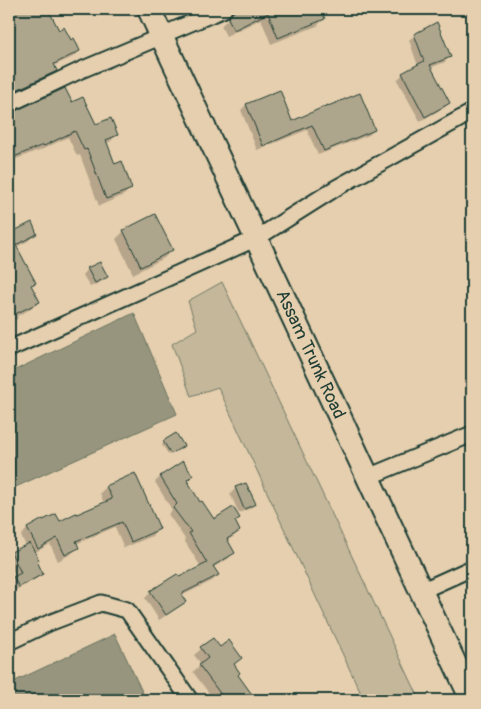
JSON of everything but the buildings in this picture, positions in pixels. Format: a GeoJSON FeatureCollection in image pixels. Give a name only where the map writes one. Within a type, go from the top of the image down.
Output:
{"type":"FeatureCollection","features":[{"type":"Feature","properties":{"kind":"highway","name":"Assam Trunk Road"},"geometry":{"type":"LineString","coordinates":[[149,9],[472,700]]}},
{"type":"Feature","properties":{"kind":"street"},"geometry":{"type":"LineString","coordinates":[[9,104],[81,70],[224,9]]}},
{"type":"Feature","properties":{"kind":"street"},"geometry":{"type":"LineString","coordinates":[[9,350],[257,238],[336,188],[472,112]]}},
{"type":"Feature","properties":{"kind":"street"},"geometry":{"type":"LineString","coordinates":[[368,477],[472,434]]}},
{"type":"Feature","properties":{"kind":"street"},"geometry":{"type":"LineString","coordinates":[[421,591],[472,568]]}},
{"type":"Feature","properties":{"kind":"street"},"geometry":{"type":"LineString","coordinates":[[9,642],[101,602],[127,610],[190,700]]}},
{"type":"Feature","properties":{"kind":"shaded area"},"geometry":{"type":"Polygon","coordinates":[[[222,282],[420,700],[364,700],[218,387],[191,396],[172,344],[197,329],[188,301],[222,282]]]}},
{"type":"Feature","properties":{"kind":"shaded area"},"geometry":{"type":"Polygon","coordinates":[[[134,313],[177,414],[9,490],[9,373],[134,313]]]}},
{"type":"Feature","properties":{"kind":"shaded area"},"geometry":{"type":"Polygon","coordinates":[[[115,634],[146,700],[9,700],[9,684],[115,634]]]}}]}
